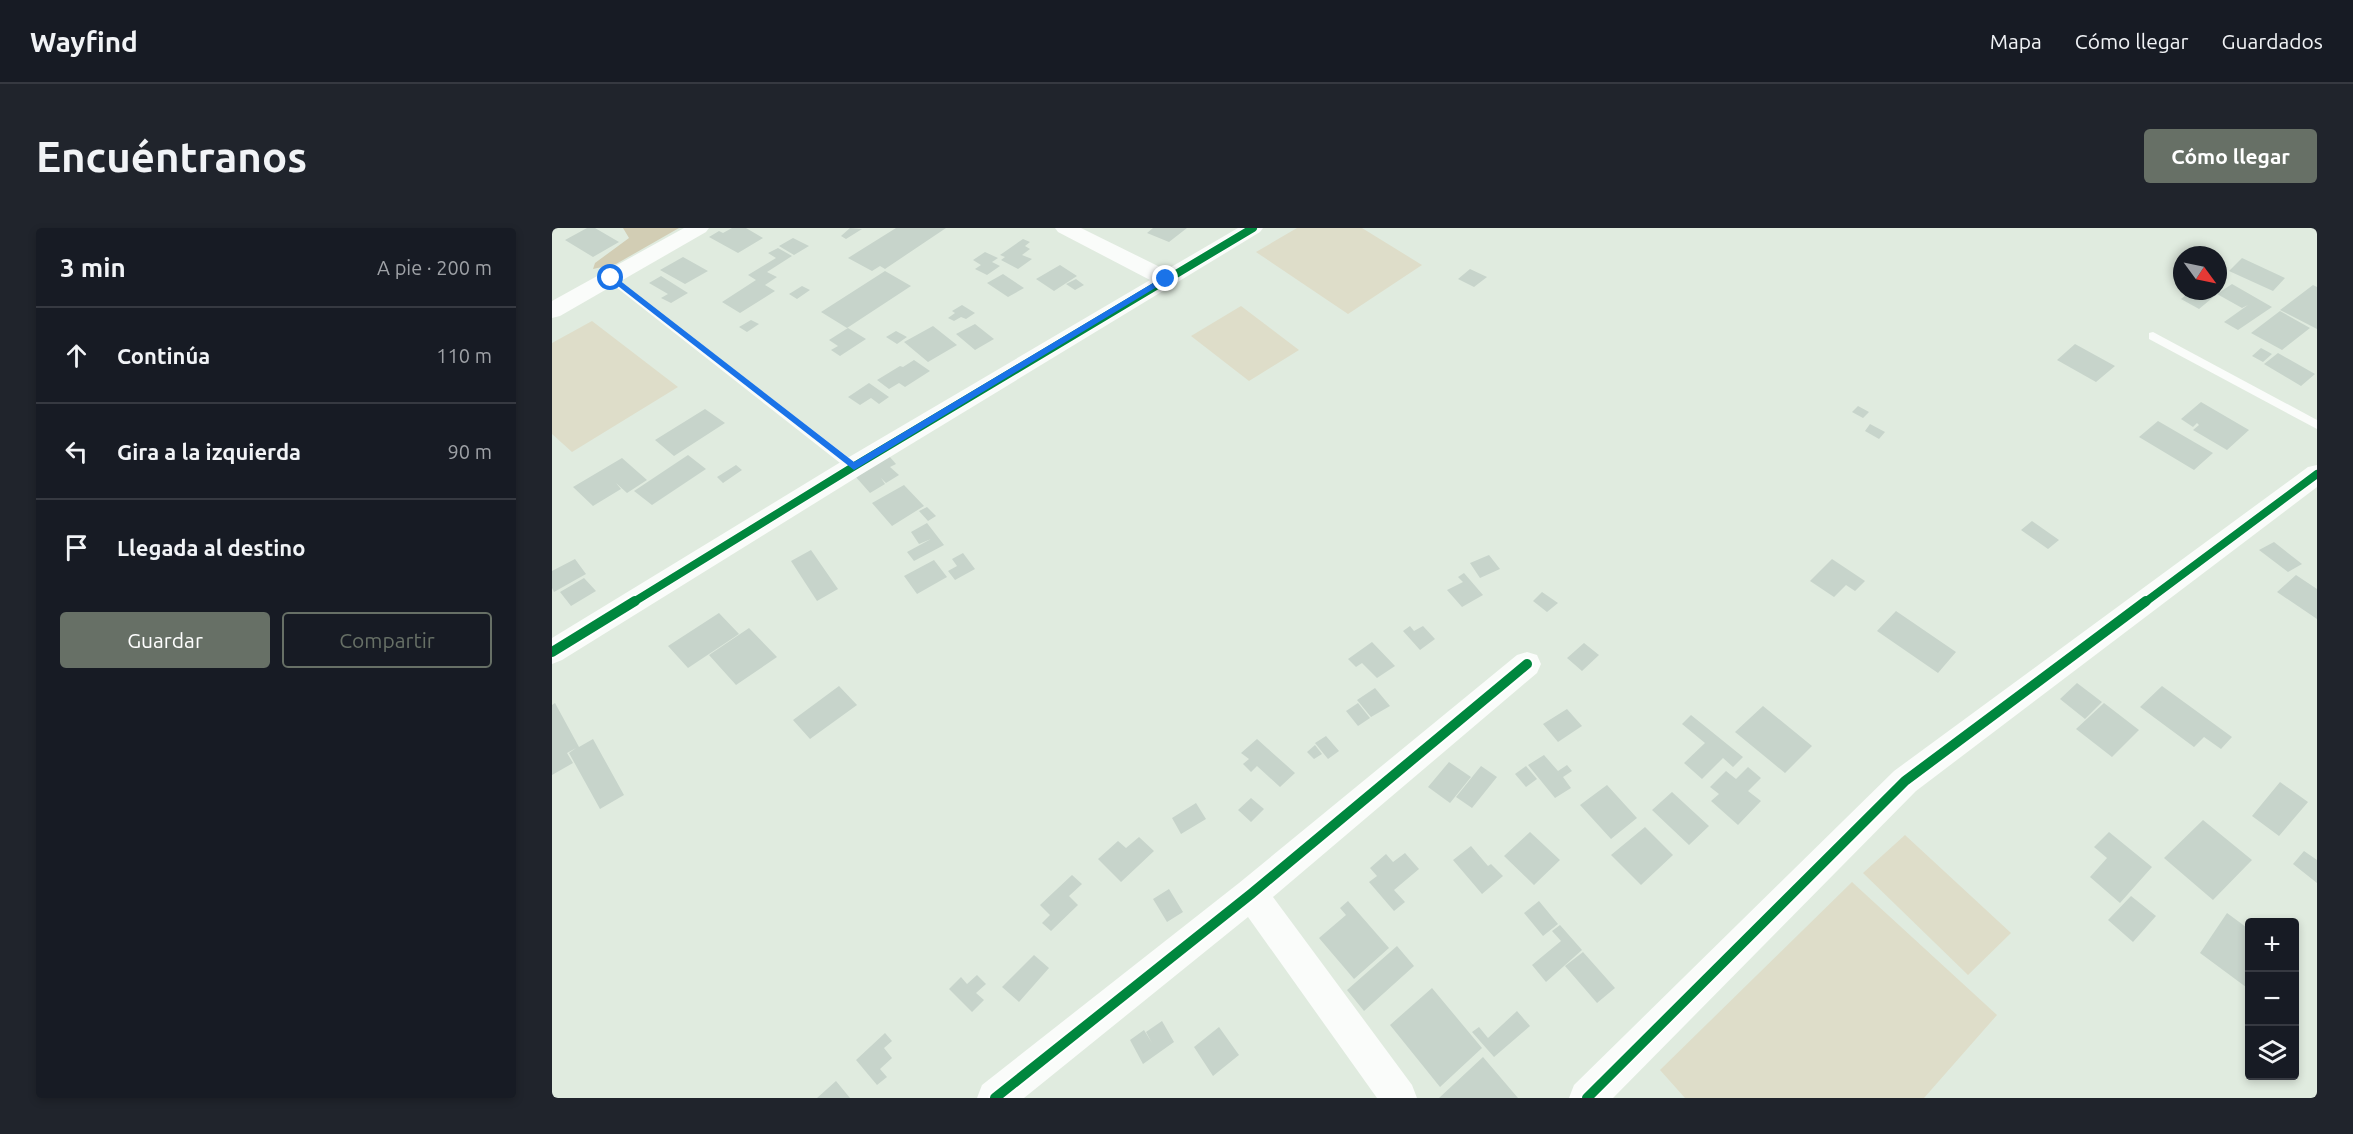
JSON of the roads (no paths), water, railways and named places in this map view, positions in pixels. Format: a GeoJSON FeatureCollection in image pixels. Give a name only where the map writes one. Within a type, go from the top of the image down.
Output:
{"type":"FeatureCollection","features":[{"type":"Feature","properties":{"kind":"street"},"geometry":{"type":"LineString","coordinates":[[552,311],[699,228]]}},
{"type":"Feature","properties":{"kind":"street"},"geometry":{"type":"LineString","coordinates":[[1065,228],[1166,279]]}},
{"type":"Feature","properties":{"kind":"street"},"geometry":{"type":"LineString","coordinates":[[552,652],[854,467],[1253,228]]}},
{"type":"Feature","properties":{"kind":"street"},"geometry":{"type":"LineString","coordinates":[[1587,1098],[1905,781],[2317,474]]}},
{"type":"Feature","properties":{"kind":"street"},"geometry":{"type":"LineString","coordinates":[[995,1098],[1251,894],[1527,664]]}},
{"type":"Feature","properties":{"kind":"street"},"geometry":{"type":"LineString","coordinates":[[1251,894],[1399,1098]]}},
{"type":"Feature","properties":{"kind":"lane"},"geometry":{"type":"LineString","coordinates":[[611,278],[854,467]]}},
{"type":"Feature","properties":{"kind":"lane"},"geometry":{"type":"LineString","coordinates":[[2153,336],[2317,426]]}}]}
